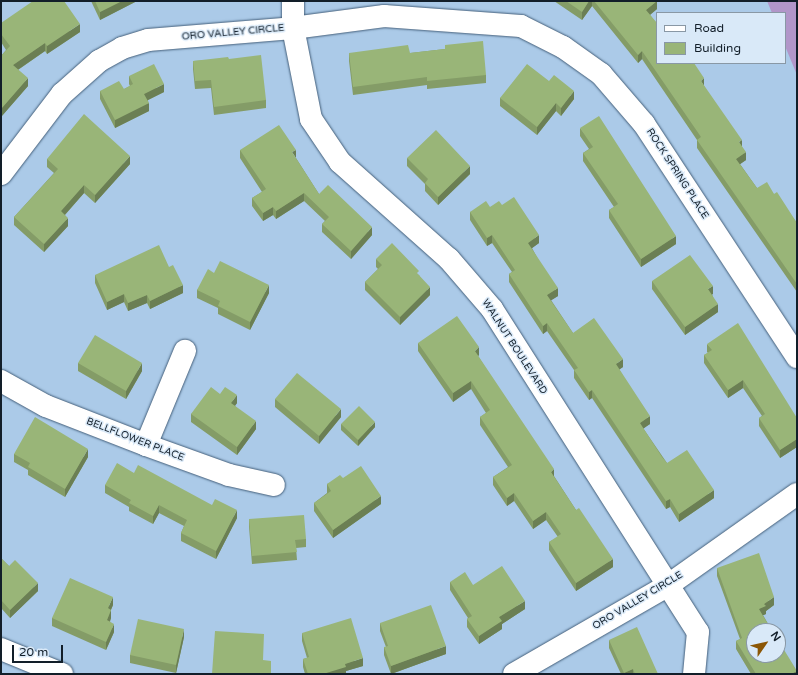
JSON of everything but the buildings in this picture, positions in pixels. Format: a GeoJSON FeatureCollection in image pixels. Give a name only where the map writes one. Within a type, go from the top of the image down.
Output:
{"type":"FeatureCollection","features":[{"type":"Feature","properties":{"kind":"street","name":"WALNUT BOULEVARD"},"geometry":{"type":"LineString","coordinates":[[293,1],[294,28],[311,119],[340,162],[449,259],[492,309],[667,586],[698,632],[694,674]]}},
{"type":"Feature","properties":{"kind":"street","name":"ORO VALLEY CIRCLE"},"geometry":{"type":"LineString","coordinates":[[1,174],[62,94],[99,60],[122,48],[148,40],[294,28],[384,16],[521,26]]}},
{"type":"Feature","properties":{"kind":"street","name":"ROCK SPRING PLACE"},"geometry":{"type":"LineString","coordinates":[[521,26],[563,47],[601,74],[644,124],[797,357]]}},
{"type":"Feature","properties":{"kind":"street"},"geometry":{"type":"LineString","coordinates":[[146,445],[185,351]]}},
{"type":"Feature","properties":{"kind":"street","name":"BELLFLOWER PLACE"},"geometry":{"type":"LineString","coordinates":[[1,381],[46,406],[146,445],[229,476],[274,485]]}},
{"type":"Feature","properties":{"kind":"street","name":"ORO VALLEY CIRCLE"},"geometry":{"type":"LineString","coordinates":[[514,674],[667,586],[797,494]]}},
{"type":"Feature","properties":{"kind":"street"},"geometry":{"type":"LineString","coordinates":[[1,648],[62,674]]}},
{"type":"Feature","properties":{"kind":"shaded area"},"geometry":{"type":"Polygon","coordinates":[[[767,1],[797,1],[797,75],[786,48],[786,12],[772,12],[767,1]]]}}]}
